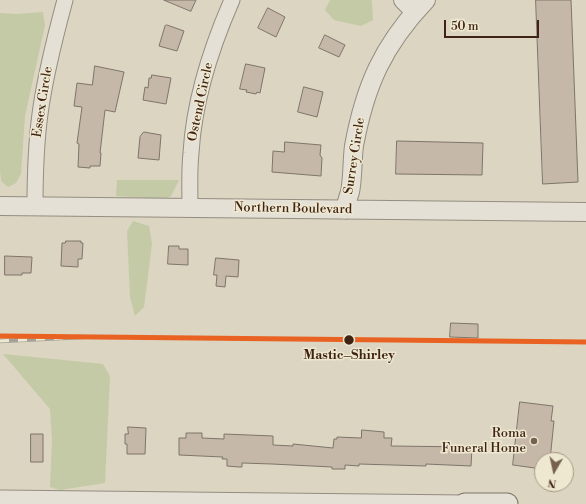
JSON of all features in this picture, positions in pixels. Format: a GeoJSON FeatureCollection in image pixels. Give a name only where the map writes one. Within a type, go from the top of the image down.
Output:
{"type":"FeatureCollection","features":[{"type":"Feature","properties":{"kind":"main road"},"geometry":{"type":"LineString","coordinates":[[465,504],[507,504]]}},
{"type":"Feature","properties":{"kind":"street","name":"Essex Circle"},"geometry":{"type":"LineString","coordinates":[[34,206],[40,113],[52,52],[65,0]]}},
{"type":"Feature","properties":{"kind":"street","name":"Ostend Circle"},"geometry":{"type":"LineString","coordinates":[[190,208],[191,153],[198,103],[204,77],[217,35],[232,0]]}},
{"type":"Feature","properties":{"kind":"street","name":"Surrey Circle"},"geometry":{"type":"LineString","coordinates":[[345,210],[350,192],[356,136],[368,92],[378,66],[415,4]]}},
{"type":"Feature","properties":{"kind":"street","name":"Northern Boulevard"},"geometry":{"type":"LineString","coordinates":[[0,206],[586,212]]}},
{"type":"Feature","properties":{"kind":"street"},"geometry":{"type":"LineString","coordinates":[[0,498],[69,498],[204,502],[465,504]]}},
{"type":"Feature","properties":{"kind":"green space"},"geometry":{"type":"Polygon","coordinates":[[[330,0],[371,0],[373,20],[361,26],[334,20],[325,10],[330,0]]]}},
{"type":"Feature","properties":{"kind":"green space"},"geometry":{"type":"Polygon","coordinates":[[[43,12],[45,25],[25,116],[21,174],[16,183],[8,187],[1,181],[0,169],[0,13],[17,14],[43,12]]]}},
{"type":"Feature","properties":{"kind":"green space"},"geometry":{"type":"Polygon","coordinates":[[[117,180],[179,180],[171,196],[164,199],[116,196],[117,180]]]}},
{"type":"Feature","properties":{"kind":"green space"},"geometry":{"type":"Polygon","coordinates":[[[133,221],[149,226],[152,244],[144,307],[135,316],[130,297],[127,231],[133,221]]]}},
{"type":"Feature","properties":{"kind":"green space"},"geometry":{"type":"Polygon","coordinates":[[[3,354],[103,364],[110,376],[105,483],[60,490],[50,487],[52,440],[50,409],[3,354]]]}},
{"type":"Feature","properties":{"kind":"building"},"geometry":{"type":"Polygon","coordinates":[[[164,0],[196,0],[191,11],[164,0]]]}},
{"type":"Feature","properties":{"kind":"building"},"geometry":{"type":"Polygon","coordinates":[[[536,0],[571,0],[578,182],[543,184],[536,0]]]}},
{"type":"Feature","properties":{"kind":"building"},"geometry":{"type":"Polygon","coordinates":[[[268,8],[285,17],[276,37],[258,28],[268,8]]]}},
{"type":"Feature","properties":{"kind":"building"},"geometry":{"type":"Polygon","coordinates":[[[167,25],[184,31],[177,51],[159,46],[165,26],[167,25]]]}},
{"type":"Feature","properties":{"kind":"building"},"geometry":{"type":"Polygon","coordinates":[[[325,35],[345,45],[339,57],[319,48],[325,35]]]}},
{"type":"Feature","properties":{"kind":"building"},"geometry":{"type":"Polygon","coordinates":[[[246,64],[265,68],[260,93],[257,92],[256,94],[246,92],[247,90],[240,89],[246,64]]]}},
{"type":"Feature","properties":{"kind":"building"},"geometry":{"type":"Polygon","coordinates":[[[95,66],[124,72],[115,112],[105,110],[100,166],[90,166],[90,168],[78,167],[79,144],[77,143],[82,107],[74,106],[77,83],[92,85],[95,66]]]}},
{"type":"Feature","properties":{"kind":"building"},"geometry":{"type":"Polygon","coordinates":[[[152,75],[171,78],[166,104],[143,100],[145,87],[148,88],[149,78],[151,78],[152,75]]]}},
{"type":"Feature","properties":{"kind":"building"},"geometry":{"type":"Polygon","coordinates":[[[304,87],[323,92],[317,117],[298,112],[304,87]]]}},
{"type":"Feature","properties":{"kind":"building"},"geometry":{"type":"Polygon","coordinates":[[[144,132],[161,135],[159,160],[138,158],[140,137],[144,132]]]}},
{"type":"Feature","properties":{"kind":"building"},"geometry":{"type":"Polygon","coordinates":[[[397,141],[483,143],[482,175],[396,174],[397,141]]]}},
{"type":"Feature","properties":{"kind":"building"},"geometry":{"type":"Polygon","coordinates":[[[285,142],[321,145],[321,176],[272,172],[273,151],[284,152],[285,142]]]}},
{"type":"Feature","properties":{"kind":"building"},"geometry":{"type":"Polygon","coordinates":[[[66,241],[81,241],[81,243],[83,243],[82,259],[78,259],[78,267],[61,266],[62,243],[65,243],[66,241]]]}},
{"type":"Feature","properties":{"kind":"building"},"geometry":{"type":"Polygon","coordinates":[[[169,246],[179,246],[179,249],[188,249],[188,265],[168,264],[169,246]]]}},
{"type":"Feature","properties":{"kind":"building"},"geometry":{"type":"Polygon","coordinates":[[[5,256],[32,257],[31,273],[22,273],[22,275],[5,275],[5,256]]]}},
{"type":"Feature","properties":{"kind":"building"},"geometry":{"type":"Polygon","coordinates":[[[216,258],[239,260],[238,277],[226,276],[225,287],[216,286],[217,275],[214,275],[216,258]]]}},
{"type":"Feature","properties":{"kind":"building"},"geometry":{"type":"Polygon","coordinates":[[[451,323],[478,324],[478,338],[450,337],[451,323]]]}},
{"type":"Feature","properties":{"kind":"building","name":"Roma Funeral Home"},"geometry":{"type":"Polygon","coordinates":[[[520,402],[553,406],[551,421],[554,421],[551,452],[534,452],[534,468],[513,465],[520,402]]]}},
{"type":"Feature","properties":{"kind":"building"},"geometry":{"type":"Polygon","coordinates":[[[128,427],[146,428],[145,454],[127,454],[125,434],[128,434],[128,427]]]}},
{"type":"Feature","properties":{"kind":"building"},"geometry":{"type":"Polygon","coordinates":[[[362,430],[384,432],[384,438],[392,438],[391,446],[472,447],[471,466],[359,464],[359,466],[345,465],[345,469],[332,469],[332,467],[242,463],[242,467],[239,467],[227,466],[227,459],[222,459],[223,457],[179,455],[179,438],[186,438],[186,433],[202,433],[202,438],[224,439],[224,434],[273,436],[273,445],[293,446],[293,444],[333,448],[334,439],[337,439],[337,437],[361,438],[362,430]]]}},
{"type":"Feature","properties":{"kind":"building"},"geometry":{"type":"Polygon","coordinates":[[[31,434],[43,434],[43,462],[31,462],[31,434]]]}},
{"type":"Feature","properties":{"kind":"railway"},"geometry":{"type":"LineString","coordinates":[[0,341],[83,337]]}},
{"type":"Feature","properties":{"kind":"transit line"},"geometry":{"type":"LineString","coordinates":[[0,336],[586,342]]}},
{"type":"Feature","properties":{"kind":"place","name":"Mastic–Shirley"},"geometry":{"type":"Point","coordinates":[349,340]}},
{"type":"Feature","properties":{"kind":"place","name":"Roma Funeral Home"},"geometry":{"type":"Point","coordinates":[534,441]}}]}
